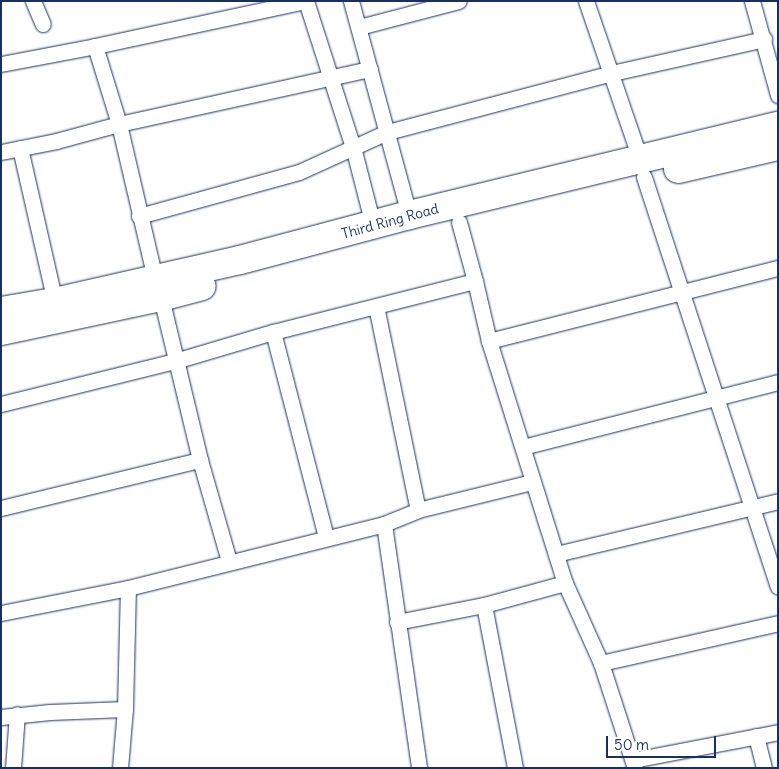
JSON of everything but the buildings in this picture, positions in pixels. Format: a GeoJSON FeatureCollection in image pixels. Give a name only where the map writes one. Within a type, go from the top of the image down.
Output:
{"type":"FeatureCollection","features":[{"type":"Feature","properties":{"kind":"highway","name":"Third Ring Road"},"geometry":{"type":"LineString","coordinates":[[1,311],[158,288],[459,222],[778,126]]}},
{"type":"Feature","properties":{"kind":"highway","name":"Third Ring Road"},"geometry":{"type":"LineString","coordinates":[[1,331],[158,288],[409,215],[642,168],[778,146]]}},
{"type":"Feature","properties":{"kind":"street"},"geometry":{"type":"LineString","coordinates":[[33,1],[43,24]]}},
{"type":"Feature","properties":{"kind":"street"},"geometry":{"type":"LineString","coordinates":[[1,64],[306,1],[353,147],[373,225]]}},
{"type":"Feature","properties":{"kind":"street"},"geometry":{"type":"LineString","coordinates":[[351,1],[409,215]]}},
{"type":"Feature","properties":{"kind":"street"},"geometry":{"type":"LineString","coordinates":[[359,27],[459,1]]}},
{"type":"Feature","properties":{"kind":"street"},"geometry":{"type":"LineString","coordinates":[[586,1],[612,73],[778,587]]}},
{"type":"Feature","properties":{"kind":"street"},"geometry":{"type":"LineString","coordinates":[[752,1],[775,74],[778,95]]}},
{"type":"Feature","properties":{"kind":"street"},"geometry":{"type":"LineString","coordinates":[[139,216],[299,172],[387,132],[612,73],[764,39]]}},
{"type":"Feature","properties":{"kind":"street"},"geometry":{"type":"LineString","coordinates":[[95,46],[119,124],[139,216],[175,361],[200,460],[229,561]]}},
{"type":"Feature","properties":{"kind":"street"},"geometry":{"type":"LineString","coordinates":[[1,152],[370,69]]}},
{"type":"Feature","properties":{"kind":"street"},"geometry":{"type":"LineString","coordinates":[[20,148],[55,302]]}},
{"type":"Feature","properties":{"kind":"street"},"geometry":{"type":"LineString","coordinates":[[459,222],[489,341],[523,447],[532,482],[565,583],[601,663],[634,764],[778,732]]}},
{"type":"Feature","properties":{"kind":"street"},"geometry":{"type":"LineString","coordinates":[[489,341],[778,268]]}},
{"type":"Feature","properties":{"kind":"street"},"geometry":{"type":"LineString","coordinates":[[1,404],[175,361],[274,332],[475,281]]}},
{"type":"Feature","properties":{"kind":"street"},"geometry":{"type":"LineString","coordinates":[[376,306],[418,510]]}},
{"type":"Feature","properties":{"kind":"street"},"geometry":{"type":"LineString","coordinates":[[274,332],[326,537]]}},
{"type":"Feature","properties":{"kind":"street"},"geometry":{"type":"LineString","coordinates":[[523,447],[778,382]]}},
{"type":"Feature","properties":{"kind":"street"},"geometry":{"type":"LineString","coordinates":[[1,508],[200,460]]}},
{"type":"Feature","properties":{"kind":"street"},"geometry":{"type":"LineString","coordinates":[[1,613],[128,588],[229,561],[384,524],[418,510],[532,482]]}},
{"type":"Feature","properties":{"kind":"street"},"geometry":{"type":"LineString","coordinates":[[556,554],[778,501]]}},
{"type":"Feature","properties":{"kind":"street"},"geometry":{"type":"LineString","coordinates":[[384,524],[419,768]]}},
{"type":"Feature","properties":{"kind":"street"},"geometry":{"type":"LineString","coordinates":[[397,622],[484,605],[565,583]]}},
{"type":"Feature","properties":{"kind":"street"},"geometry":{"type":"LineString","coordinates":[[120,768],[125,709],[128,588]]}},
{"type":"Feature","properties":{"kind":"street"},"geometry":{"type":"LineString","coordinates":[[484,605],[515,768]]}},
{"type":"Feature","properties":{"kind":"street"},"geometry":{"type":"LineString","coordinates":[[601,663],[778,622]]}},
{"type":"Feature","properties":{"kind":"street"},"geometry":{"type":"LineString","coordinates":[[1,717],[17,714],[125,709]]}},
{"type":"Feature","properties":{"kind":"street"},"geometry":{"type":"LineString","coordinates":[[12,768],[17,714]]}},
{"type":"Feature","properties":{"kind":"street"},"geometry":{"type":"LineString","coordinates":[[756,736],[764,768]]}}]}
